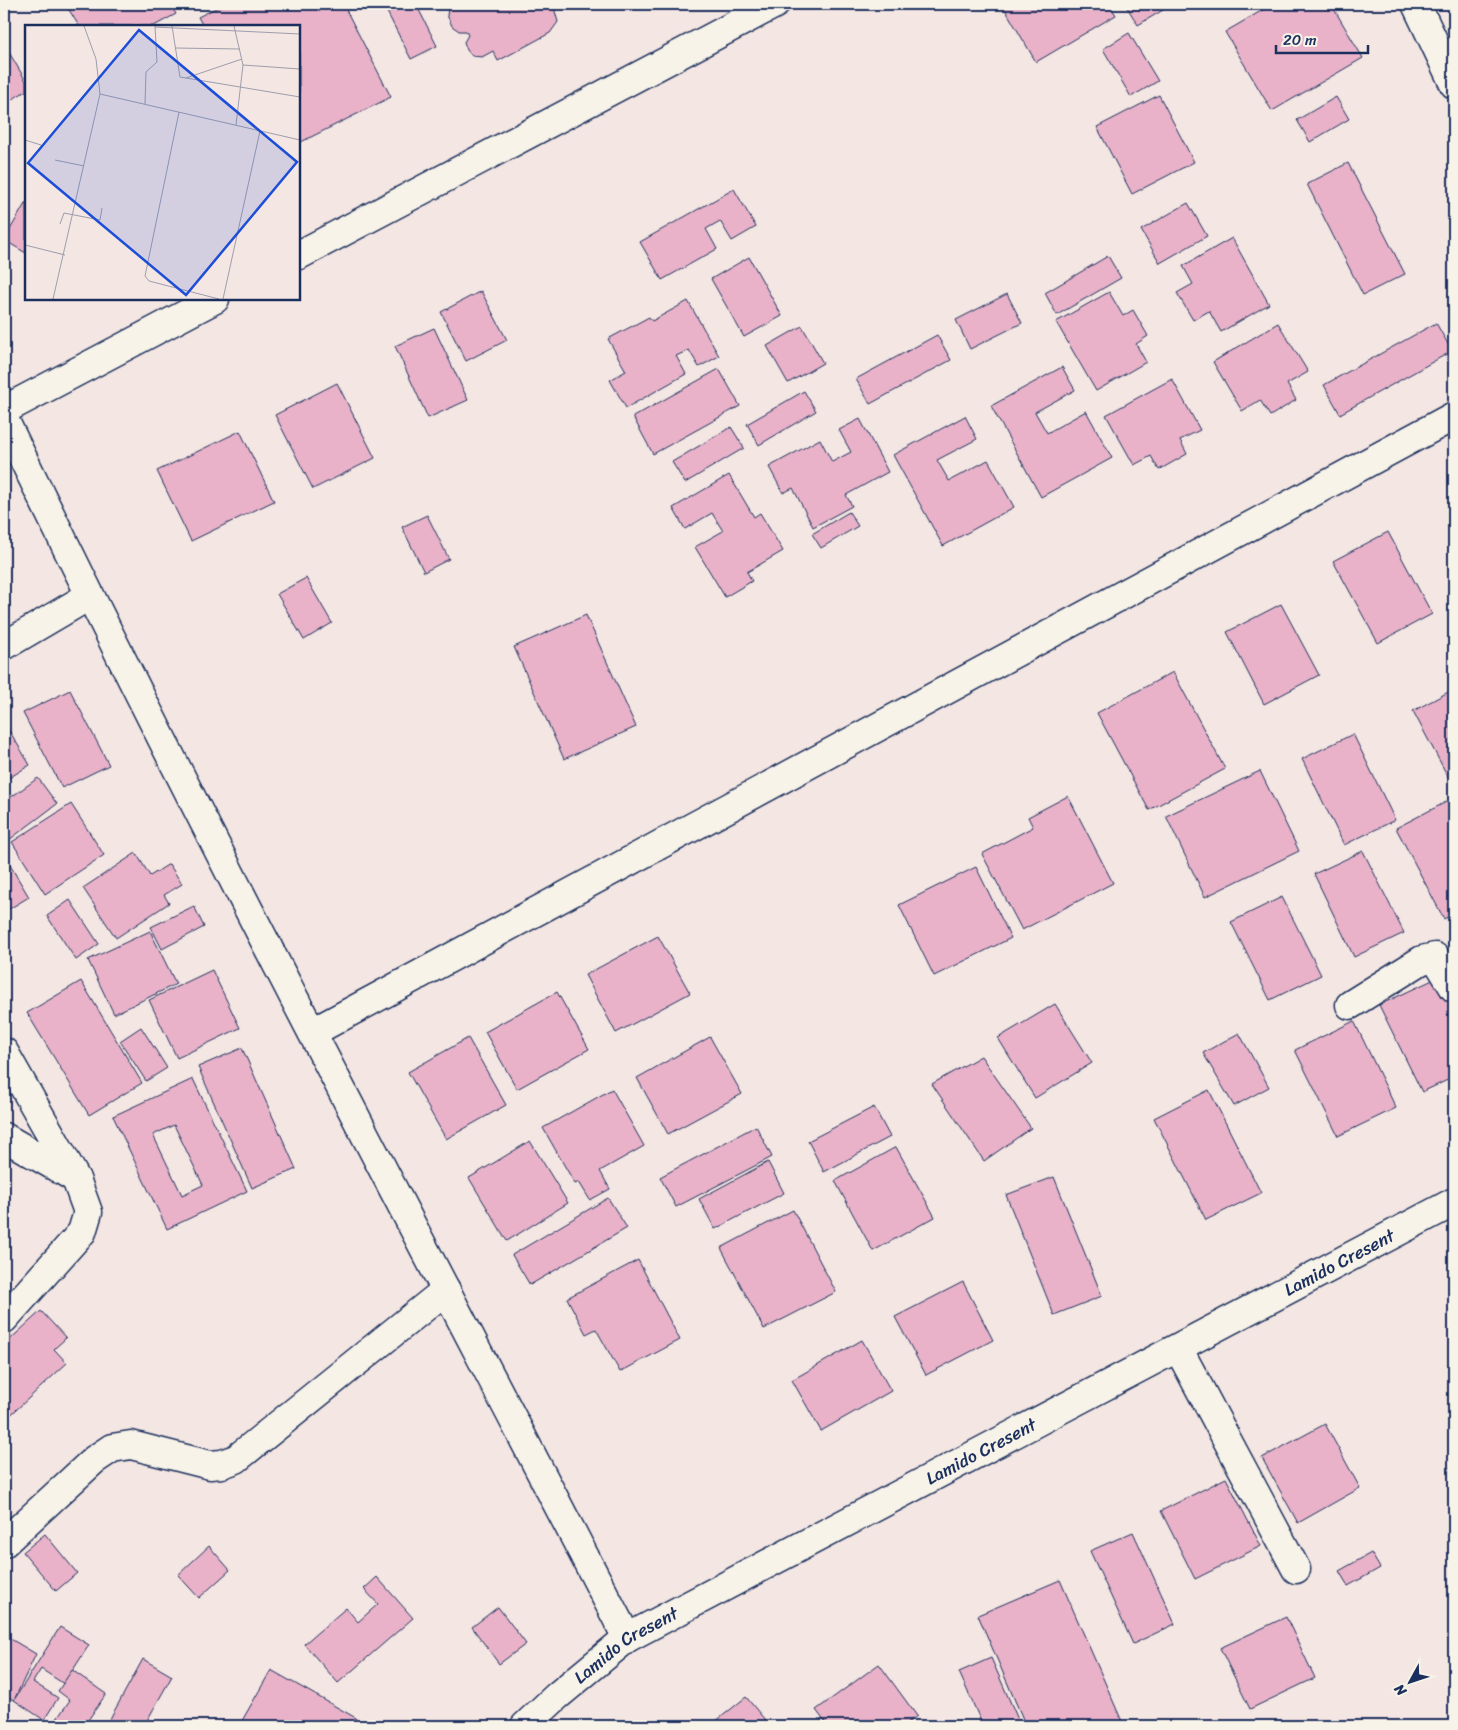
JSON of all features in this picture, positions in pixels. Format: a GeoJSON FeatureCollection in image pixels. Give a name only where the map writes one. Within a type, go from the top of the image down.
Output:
{"type":"FeatureCollection","features":[{"type":"Feature","properties":{"kind":"street"},"geometry":{"type":"LineString","coordinates":[[300,254],[775,4]]}},
{"type":"Feature","properties":{"kind":"street"},"geometry":{"type":"LineString","coordinates":[[1416,4],[1454,84]]}},
{"type":"Feature","properties":{"kind":"street"},"geometry":{"type":"LineString","coordinates":[[4,410],[213,300]]}},
{"type":"Feature","properties":{"kind":"street"},"geometry":{"type":"LineString","coordinates":[[313,1032],[1454,416]]}},
{"type":"Feature","properties":{"kind":"street"},"geometry":{"type":"LineString","coordinates":[[4,419],[89,596],[627,1638]]}},
{"type":"Feature","properties":{"kind":"street"},"geometry":{"type":"LineString","coordinates":[[4,646],[89,596]]}},
{"type":"Feature","properties":{"kind":"street"},"geometry":{"type":"LineString","coordinates":[[1350,1005],[1422,960],[1435,957],[1454,988]]}},
{"type":"Feature","properties":{"kind":"street"},"geometry":{"type":"LineString","coordinates":[[4,1052],[76,1179],[88,1212],[82,1232],[4,1319]]}},
{"type":"Feature","properties":{"kind":"street"},"geometry":{"type":"LineString","coordinates":[[4,1136],[76,1179]]}},
{"type":"Feature","properties":{"kind":"street","name":"Lamido Cresent"},"geometry":{"type":"LineString","coordinates":[[525,1726],[627,1638],[1454,1202]]}},
{"type":"Feature","properties":{"kind":"street"},"geometry":{"type":"LineString","coordinates":[[4,1543],[94,1460],[112,1448],[132,1445],[210,1464],[222,1464],[236,1459],[446,1290]]}},
{"type":"Feature","properties":{"kind":"street"},"geometry":{"type":"LineString","coordinates":[[1178,1348],[1296,1569]]}},
{"type":"Feature","properties":{"kind":"building"},"geometry":{"type":"Polygon","coordinates":[[[170,4],[176,14],[156,25],[78,25],[66,5],[170,4]]]}},
{"type":"Feature","properties":{"kind":"building"},"geometry":{"type":"Polygon","coordinates":[[[224,4],[287,4],[288,6],[292,4],[343,4],[391,97],[300,142],[300,25],[202,25],[198,17],[224,4]]]}},
{"type":"Feature","properties":{"kind":"building"},"geometry":{"type":"Polygon","coordinates":[[[383,4],[416,4],[437,46],[411,59],[383,4]]]}},
{"type":"Feature","properties":{"kind":"building"},"geometry":{"type":"Polygon","coordinates":[[[452,4],[553,4],[558,22],[550,33],[498,61],[493,51],[482,57],[472,56],[467,50],[464,42],[468,35],[466,31],[459,31],[452,26],[447,15],[448,9],[452,4]]]}},
{"type":"Feature","properties":{"kind":"building"},"geometry":{"type":"Polygon","coordinates":[[[1002,4],[1109,4],[1116,15],[1036,62],[1002,4]]]}},
{"type":"Feature","properties":{"kind":"building"},"geometry":{"type":"Polygon","coordinates":[[[1125,4],[1173,4],[1138,25],[1125,4]]]}},
{"type":"Feature","properties":{"kind":"building"},"geometry":{"type":"Polygon","coordinates":[[[1273,4],[1331,4],[1363,58],[1272,111],[1225,32],[1273,4]]]}},
{"type":"Feature","properties":{"kind":"building"},"geometry":{"type":"Polygon","coordinates":[[[1129,33],[1158,81],[1131,97],[1103,49],[1129,33]]]}},
{"type":"Feature","properties":{"kind":"building"},"geometry":{"type":"Polygon","coordinates":[[[4,44],[25,79],[25,92],[4,104],[4,44]]]}},
{"type":"Feature","properties":{"kind":"building"},"geometry":{"type":"Polygon","coordinates":[[[1159,95],[1194,162],[1132,194],[1097,127],[1159,95]]]}},
{"type":"Feature","properties":{"kind":"building"},"geometry":{"type":"Polygon","coordinates":[[[1336,97],[1349,119],[1310,142],[1297,120],[1336,97]]]}},
{"type":"Feature","properties":{"kind":"building"},"geometry":{"type":"Polygon","coordinates":[[[1348,163],[1405,274],[1363,295],[1307,184],[1348,163]]]}},
{"type":"Feature","properties":{"kind":"building"},"geometry":{"type":"Polygon","coordinates":[[[734,189],[756,227],[732,241],[720,221],[706,229],[717,249],[662,280],[640,242],[734,189]]]}},
{"type":"Feature","properties":{"kind":"building"},"geometry":{"type":"Polygon","coordinates":[[[1188,203],[1207,236],[1160,263],[1141,230],[1188,203]]]}},
{"type":"Feature","properties":{"kind":"building"},"geometry":{"type":"Polygon","coordinates":[[[25,204],[25,252],[4,240],[25,204]]]}},
{"type":"Feature","properties":{"kind":"building"},"geometry":{"type":"Polygon","coordinates":[[[1232,238],[1269,304],[1221,332],[1209,311],[1193,320],[1177,293],[1193,284],[1183,266],[1232,238]]]}},
{"type":"Feature","properties":{"kind":"building"},"geometry":{"type":"Polygon","coordinates":[[[1108,256],[1121,278],[1057,315],[1045,293],[1108,256]]]}},
{"type":"Feature","properties":{"kind":"building"},"geometry":{"type":"Polygon","coordinates":[[[749,257],[782,316],[744,337],[711,279],[749,257]]]}},
{"type":"Feature","properties":{"kind":"building"},"geometry":{"type":"Polygon","coordinates":[[[481,291],[507,340],[466,361],[441,312],[481,291]]]}},
{"type":"Feature","properties":{"kind":"building"},"geometry":{"type":"Polygon","coordinates":[[[1109,292],[1123,316],[1133,310],[1148,336],[1136,344],[1146,362],[1096,391],[1056,322],[1109,292]]]}},
{"type":"Feature","properties":{"kind":"building"},"geometry":{"type":"Polygon","coordinates":[[[1007,294],[1022,323],[970,349],[956,320],[1007,294]]]}},
{"type":"Feature","properties":{"kind":"building"},"geometry":{"type":"Polygon","coordinates":[[[688,301],[719,356],[699,367],[689,350],[676,356],[686,374],[626,408],[610,380],[626,371],[608,339],[649,317],[652,321],[688,301]]]}},
{"type":"Feature","properties":{"kind":"building"},"geometry":{"type":"Polygon","coordinates":[[[1278,323],[1308,372],[1287,384],[1296,400],[1270,416],[1260,400],[1242,411],[1213,362],[1278,323]]]}},
{"type":"Feature","properties":{"kind":"building"},"geometry":{"type":"Polygon","coordinates":[[[1436,323],[1452,351],[1340,414],[1324,385],[1436,323]]]}},
{"type":"Feature","properties":{"kind":"building"},"geometry":{"type":"Polygon","coordinates":[[[802,326],[823,363],[788,383],[767,346],[802,326]]]}},
{"type":"Feature","properties":{"kind":"building"},"geometry":{"type":"Polygon","coordinates":[[[434,328],[468,400],[428,418],[395,346],[434,328]]]}},
{"type":"Feature","properties":{"kind":"building"},"geometry":{"type":"Polygon","coordinates":[[[937,335],[951,360],[870,404],[856,379],[937,335]]]}},
{"type":"Feature","properties":{"kind":"building"},"geometry":{"type":"Polygon","coordinates":[[[1062,367],[1075,390],[1035,412],[1047,433],[1086,411],[1112,458],[1041,497],[991,406],[1062,367]]]}},
{"type":"Feature","properties":{"kind":"building"},"geometry":{"type":"Polygon","coordinates":[[[719,369],[740,406],[653,454],[633,417],[719,369]]]}},
{"type":"Feature","properties":{"kind":"building"},"geometry":{"type":"Polygon","coordinates":[[[1172,379],[1200,430],[1180,440],[1187,454],[1159,470],[1151,456],[1134,465],[1106,415],[1172,379]]]}},
{"type":"Feature","properties":{"kind":"building"},"geometry":{"type":"Polygon","coordinates":[[[337,383],[375,458],[313,489],[275,415],[337,383]]]}},
{"type":"Feature","properties":{"kind":"building"},"geometry":{"type":"Polygon","coordinates":[[[804,391],[816,411],[759,445],[747,424],[804,391]]]}},
{"type":"Feature","properties":{"kind":"building"},"geometry":{"type":"Polygon","coordinates":[[[965,416],[977,439],[937,460],[949,481],[988,460],[1014,507],[943,546],[893,455],[965,416]]]}},
{"type":"Feature","properties":{"kind":"building"},"geometry":{"type":"Polygon","coordinates":[[[860,419],[888,472],[846,495],[852,506],[813,527],[793,488],[783,493],[769,467],[820,439],[832,462],[851,452],[839,430],[860,419]]]}},
{"type":"Feature","properties":{"kind":"building"},"geometry":{"type":"Polygon","coordinates":[[[731,427],[744,448],[685,483],[672,462],[731,427]]]}},
{"type":"Feature","properties":{"kind":"building"},"geometry":{"type":"Polygon","coordinates":[[[240,431],[274,501],[191,541],[157,471],[240,431]]]}},
{"type":"Feature","properties":{"kind":"building"},"geometry":{"type":"Polygon","coordinates":[[[729,475],[754,517],[760,513],[783,551],[747,572],[752,581],[725,597],[695,547],[723,531],[712,513],[685,529],[673,508],[729,475]]]}},
{"type":"Feature","properties":{"kind":"building"},"geometry":{"type":"Polygon","coordinates":[[[849,512],[858,526],[821,548],[812,534],[849,512]]]}},
{"type":"Feature","properties":{"kind":"building"},"geometry":{"type":"Polygon","coordinates":[[[427,515],[449,559],[424,572],[402,527],[427,515]]]}},
{"type":"Feature","properties":{"kind":"building"},"geometry":{"type":"Polygon","coordinates":[[[1388,532],[1432,614],[1378,643],[1333,561],[1388,532]]]}},
{"type":"Feature","properties":{"kind":"building"},"geometry":{"type":"Polygon","coordinates":[[[306,578],[332,623],[304,640],[277,594],[306,578]]]}},
{"type":"Feature","properties":{"kind":"building"},"geometry":{"type":"Polygon","coordinates":[[[1281,604],[1319,675],[1264,704],[1227,632],[1281,604]]]}},
{"type":"Feature","properties":{"kind":"building"},"geometry":{"type":"Polygon","coordinates":[[[586,615],[636,727],[564,759],[514,647],[586,615]]]}},
{"type":"Feature","properties":{"kind":"building"},"geometry":{"type":"Polygon","coordinates":[[[1173,672],[1225,769],[1149,810],[1097,713],[1173,672]]]}},
{"type":"Feature","properties":{"kind":"building"},"geometry":{"type":"Polygon","coordinates":[[[1454,689],[1454,788],[1413,711],[1454,689]]]}},
{"type":"Feature","properties":{"kind":"building"},"geometry":{"type":"Polygon","coordinates":[[[70,690],[109,765],[62,788],[23,713],[70,690]]]}},
{"type":"Feature","properties":{"kind":"building"},"geometry":{"type":"Polygon","coordinates":[[[4,722],[30,765],[4,781],[4,722]]]}},
{"type":"Feature","properties":{"kind":"building"},"geometry":{"type":"Polygon","coordinates":[[[1353,734],[1395,820],[1344,845],[1302,759],[1353,734]]]}},
{"type":"Feature","properties":{"kind":"building"},"geometry":{"type":"Polygon","coordinates":[[[1260,771],[1299,851],[1205,897],[1166,816],[1260,771]]]}},
{"type":"Feature","properties":{"kind":"building"},"geometry":{"type":"Polygon","coordinates":[[[38,778],[57,804],[9,840],[4,833],[4,802],[38,778]]]}},
{"type":"Feature","properties":{"kind":"building"},"geometry":{"type":"Polygon","coordinates":[[[1068,796],[1113,883],[1022,930],[982,854],[1033,827],[1028,817],[1068,796]]]}},
{"type":"Feature","properties":{"kind":"building"},"geometry":{"type":"Polygon","coordinates":[[[1448,801],[1454,813],[1454,913],[1444,919],[1396,828],[1448,801]]]}},
{"type":"Feature","properties":{"kind":"building"},"geometry":{"type":"Polygon","coordinates":[[[71,804],[104,855],[45,894],[12,842],[71,804]]]}},
{"type":"Feature","properties":{"kind":"building"},"geometry":{"type":"Polygon","coordinates":[[[1363,851],[1404,933],[1354,957],[1314,874],[1363,851]]]}},
{"type":"Feature","properties":{"kind":"building"},"geometry":{"type":"Polygon","coordinates":[[[136,853],[150,876],[169,864],[182,884],[164,895],[169,903],[116,938],[83,888],[136,853]]]}},
{"type":"Feature","properties":{"kind":"building"},"geometry":{"type":"Polygon","coordinates":[[[4,855],[29,897],[4,912],[4,855]]]}},
{"type":"Feature","properties":{"kind":"building"},"geometry":{"type":"Polygon","coordinates":[[[976,867],[1011,938],[934,976],[899,905],[976,867]]]}},
{"type":"Feature","properties":{"kind":"building"},"geometry":{"type":"Polygon","coordinates":[[[1282,897],[1321,975],[1270,1000],[1231,922],[1282,897]]]}},
{"type":"Feature","properties":{"kind":"building"},"geometry":{"type":"Polygon","coordinates":[[[70,900],[99,944],[76,960],[47,916],[70,900]]]}},
{"type":"Feature","properties":{"kind":"building"},"geometry":{"type":"Polygon","coordinates":[[[194,906],[204,927],[162,949],[151,927],[194,906]]]}},
{"type":"Feature","properties":{"kind":"building"},"geometry":{"type":"Polygon","coordinates":[[[150,931],[176,984],[114,1014],[88,960],[150,931]]]}},
{"type":"Feature","properties":{"kind":"building"},"geometry":{"type":"Polygon","coordinates":[[[658,936],[690,993],[616,1033],[585,975],[658,936]]]}},
{"type":"Feature","properties":{"kind":"building"},"geometry":{"type":"Polygon","coordinates":[[[212,970],[240,1028],[177,1058],[149,1000],[212,970]]]}},
{"type":"Feature","properties":{"kind":"building"},"geometry":{"type":"Polygon","coordinates":[[[1437,978],[1454,1013],[1454,1077],[1422,1092],[1379,1005],[1437,978]]]}},
{"type":"Feature","properties":{"kind":"building"},"geometry":{"type":"Polygon","coordinates":[[[81,981],[142,1083],[89,1115],[27,1013],[81,981]]]}},
{"type":"Feature","properties":{"kind":"building"},"geometry":{"type":"Polygon","coordinates":[[[557,992],[589,1049],[517,1089],[485,1032],[557,992]]]}},
{"type":"Feature","properties":{"kind":"building"},"geometry":{"type":"Polygon","coordinates":[[[1055,1004],[1092,1063],[1035,1098],[998,1038],[1055,1004]]]}},
{"type":"Feature","properties":{"kind":"building"},"geometry":{"type":"Polygon","coordinates":[[[1354,1021],[1396,1108],[1338,1136],[1295,1050],[1354,1021]]]}},
{"type":"Feature","properties":{"kind":"building"},"geometry":{"type":"Polygon","coordinates":[[[141,1027],[167,1068],[146,1081],[120,1041],[141,1027]]]}},
{"type":"Feature","properties":{"kind":"building"},"geometry":{"type":"Polygon","coordinates":[[[1239,1033],[1269,1087],[1234,1106],[1203,1053],[1239,1033]]]}},
{"type":"Feature","properties":{"kind":"building"},"geometry":{"type":"Polygon","coordinates":[[[710,1037],[742,1094],[668,1134],[637,1078],[710,1037]]]}},
{"type":"Feature","properties":{"kind":"building"},"geometry":{"type":"Polygon","coordinates":[[[468,1038],[506,1105],[446,1139],[408,1072],[468,1038]]]}},
{"type":"Feature","properties":{"kind":"building"},"geometry":{"type":"Polygon","coordinates":[[[242,1048],[296,1169],[252,1188],[198,1067],[242,1048]]]}},
{"type":"Feature","properties":{"kind":"building"},"geometry":{"type":"Polygon","coordinates":[[[981,1056],[1031,1128],[984,1161],[932,1084],[981,1056]]]}},
{"type":"Feature","properties":{"kind":"building"},"geometry":{"type":"Polygon","coordinates":[[[193,1079],[247,1191],[167,1229],[113,1116],[193,1079]],[[174,1125],[153,1135],[182,1195],[203,1185],[174,1125]]]}},
{"type":"Feature","properties":{"kind":"building"},"geometry":{"type":"Polygon","coordinates":[[[612,1089],[644,1146],[600,1171],[610,1189],[590,1200],[579,1182],[575,1184],[543,1128],[612,1089]]]}},
{"type":"Feature","properties":{"kind":"building"},"geometry":{"type":"Polygon","coordinates":[[[1209,1090],[1261,1193],[1206,1220],[1154,1118],[1209,1090]]]}},
{"type":"Feature","properties":{"kind":"building"},"geometry":{"type":"Polygon","coordinates":[[[874,1107],[890,1137],[824,1172],[808,1141],[874,1107]]]}},
{"type":"Feature","properties":{"kind":"building"},"geometry":{"type":"Polygon","coordinates":[[[756,1126],[772,1157],[676,1207],[660,1177],[756,1126]]]}},
{"type":"Feature","properties":{"kind":"building"},"geometry":{"type":"Polygon","coordinates":[[[530,1141],[568,1203],[507,1241],[469,1178],[530,1141]]]}},
{"type":"Feature","properties":{"kind":"building"},"geometry":{"type":"Polygon","coordinates":[[[896,1147],[935,1217],[873,1251],[835,1181],[896,1147]]]}},
{"type":"Feature","properties":{"kind":"building"},"geometry":{"type":"Polygon","coordinates":[[[768,1162],[784,1193],[715,1229],[699,1199],[768,1162]]]}},
{"type":"Feature","properties":{"kind":"building"},"geometry":{"type":"Polygon","coordinates":[[[1054,1177],[1102,1296],[1054,1315],[1006,1195],[1054,1177]]]}},
{"type":"Feature","properties":{"kind":"building"},"geometry":{"type":"Polygon","coordinates":[[[608,1198],[627,1228],[530,1285],[512,1255],[608,1198]]]}},
{"type":"Feature","properties":{"kind":"building"},"geometry":{"type":"Polygon","coordinates":[[[793,1210],[836,1292],[764,1329],[721,1248],[793,1210]]]}},
{"type":"Feature","properties":{"kind":"building"},"geometry":{"type":"Polygon","coordinates":[[[638,1260],[680,1340],[620,1372],[596,1329],[586,1334],[567,1298],[638,1260]]]}},
{"type":"Feature","properties":{"kind":"building"},"geometry":{"type":"Polygon","coordinates":[[[963,1282],[993,1340],[926,1375],[895,1317],[963,1282]]]}},
{"type":"Feature","properties":{"kind":"building"},"geometry":{"type":"Polygon","coordinates":[[[41,1311],[66,1338],[54,1349],[67,1363],[4,1421],[4,1345],[41,1311]]]}},
{"type":"Feature","properties":{"kind":"building"},"geometry":{"type":"Polygon","coordinates":[[[862,1340],[891,1391],[821,1431],[792,1380],[862,1340]]]}},
{"type":"Feature","properties":{"kind":"building"},"geometry":{"type":"Polygon","coordinates":[[[1325,1424],[1360,1488],[1298,1523],[1262,1458],[1325,1424]]]}},
{"type":"Feature","properties":{"kind":"building"},"geometry":{"type":"Polygon","coordinates":[[[1226,1478],[1261,1546],[1195,1579],[1161,1511],[1226,1478]]]}},
{"type":"Feature","properties":{"kind":"building"},"geometry":{"type":"Polygon","coordinates":[[[1133,1532],[1175,1624],[1133,1644],[1090,1551],[1133,1532]]]}},
{"type":"Feature","properties":{"kind":"building"},"geometry":{"type":"Polygon","coordinates":[[[45,1534],[77,1573],[56,1591],[23,1552],[45,1534]]]}},
{"type":"Feature","properties":{"kind":"building"},"geometry":{"type":"Polygon","coordinates":[[[209,1546],[230,1570],[199,1598],[178,1575],[209,1546]]]}},
{"type":"Feature","properties":{"kind":"building"},"geometry":{"type":"Polygon","coordinates":[[[1371,1553],[1380,1568],[1348,1586],[1339,1571],[1371,1553]]]}},
{"type":"Feature","properties":{"kind":"building"},"geometry":{"type":"Polygon","coordinates":[[[377,1577],[413,1618],[338,1683],[304,1644],[346,1608],[358,1622],[378,1604],[364,1589],[377,1577]]]}},
{"type":"Feature","properties":{"kind":"building"},"geometry":{"type":"Polygon","coordinates":[[[1060,1580],[1124,1726],[1026,1726],[978,1615],[1060,1580]]]}},
{"type":"Feature","properties":{"kind":"building"},"geometry":{"type":"Polygon","coordinates":[[[498,1607],[526,1644],[499,1664],[472,1627],[498,1607]]]}},
{"type":"Feature","properties":{"kind":"building"},"geometry":{"type":"Polygon","coordinates":[[[1286,1617],[1315,1678],[1250,1709],[1220,1648],[1286,1617]]]}},
{"type":"Feature","properties":{"kind":"building"},"geometry":{"type":"Polygon","coordinates":[[[60,1627],[89,1645],[64,1684],[41,1669],[33,1682],[58,1698],[44,1720],[14,1700],[60,1627]]]}},
{"type":"Feature","properties":{"kind":"building"},"geometry":{"type":"Polygon","coordinates":[[[4,1635],[36,1654],[14,1700],[4,1695],[4,1635]]]}},
{"type":"Feature","properties":{"kind":"building"},"geometry":{"type":"Polygon","coordinates":[[[991,1658],[1020,1724],[1015,1726],[983,1726],[959,1672],[991,1658]]]}},
{"type":"Feature","properties":{"kind":"building"},"geometry":{"type":"Polygon","coordinates":[[[143,1659],[172,1676],[144,1726],[106,1726],[143,1659]]]}},
{"type":"Feature","properties":{"kind":"building"},"geometry":{"type":"Polygon","coordinates":[[[879,1664],[917,1716],[903,1726],[828,1726],[816,1710],[879,1664]]]}},
{"type":"Feature","properties":{"kind":"building"},"geometry":{"type":"Polygon","coordinates":[[[72,1670],[106,1694],[84,1726],[59,1726],[54,1723],[70,1700],[58,1691],[72,1670]]]}},
{"type":"Feature","properties":{"kind":"building"},"geometry":{"type":"Polygon","coordinates":[[[271,1670],[356,1718],[351,1726],[239,1726],[271,1670]]]}},
{"type":"Feature","properties":{"kind":"building"},"geometry":{"type":"Polygon","coordinates":[[[746,1697],[770,1726],[710,1726],[746,1697]]]}}]}
